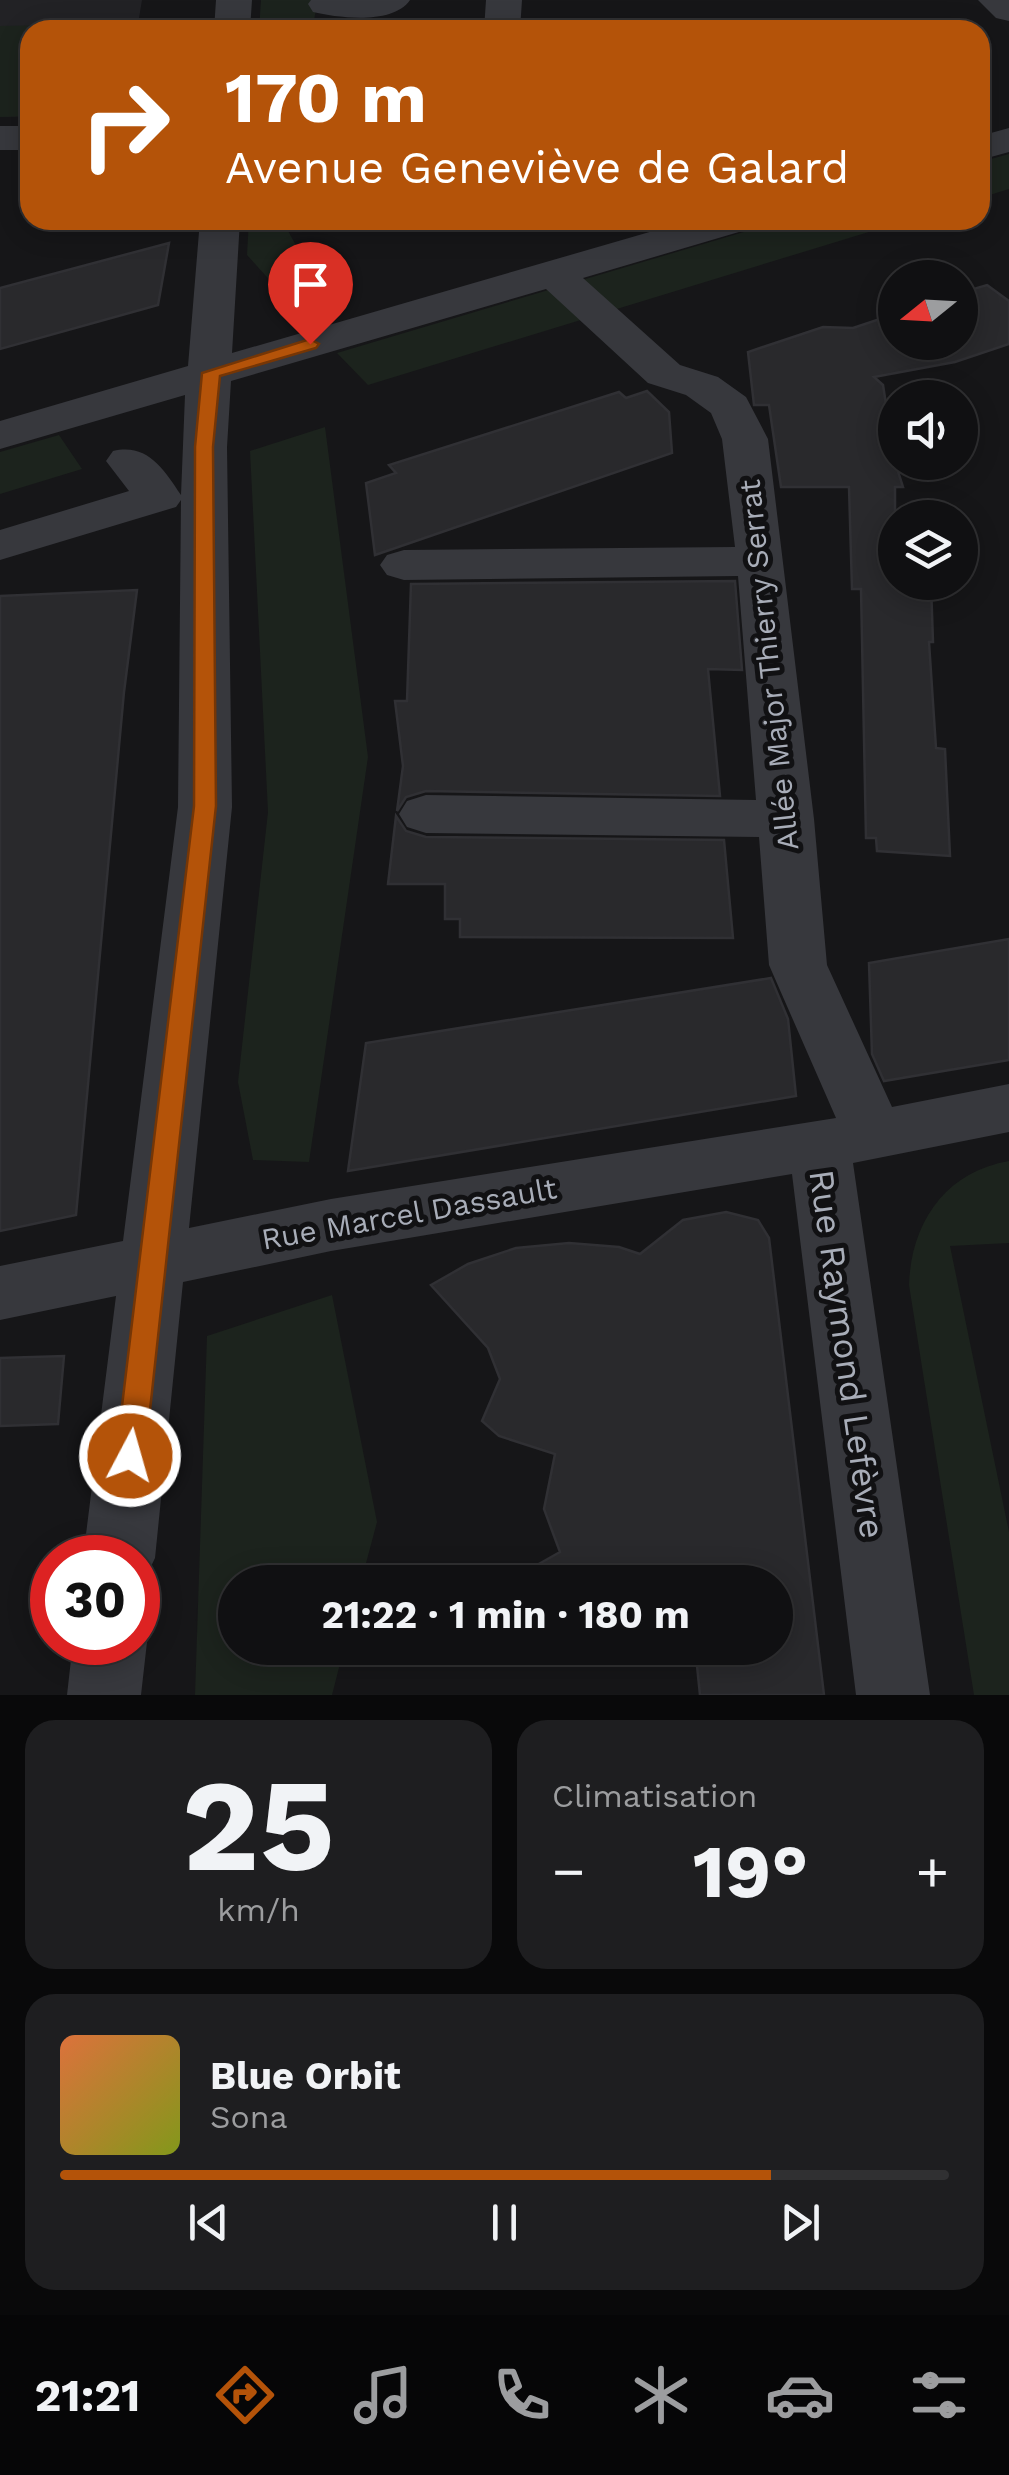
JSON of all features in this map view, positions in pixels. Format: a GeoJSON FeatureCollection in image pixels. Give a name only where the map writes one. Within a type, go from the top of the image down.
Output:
{"type":"FeatureCollection","features":[{"type":"Feature","properties":{"kind":"street"},"geometry":{"type":"LineString","coordinates":[[326,4],[381,5],[392,0]]}},
{"type":"Feature","properties":{"kind":"street"},"geometry":{"type":"LineString","coordinates":[[996,0],[1009,10]]}},
{"type":"Feature","properties":{"kind":"street"},"geometry":{"type":"LineString","coordinates":[[121,1535],[205,806],[204,447],[219,230]]}},
{"type":"Feature","properties":{"kind":"street"},"geometry":{"type":"LineString","coordinates":[[0,435],[211,373],[573,290],[712,230]]}},
{"type":"Feature","properties":{"kind":"street","name":"Allée Major Thierry Serrat"},"geometry":{"type":"LineString","coordinates":[[573,290],[664,374],[702,386],[730,406],[745,439],[787,818],[798,965],[846,1140]]}},
{"type":"Feature","properties":{"kind":"street"},"geometry":{"type":"LineString","coordinates":[[0,545],[160,496],[129,461]]}},
{"type":"Feature","properties":{"kind":"street"},"geometry":{"type":"LineString","coordinates":[[404,565],[761,562]]}},
{"type":"Feature","properties":{"kind":"street"},"geometry":{"type":"LineString","coordinates":[[426,814],[787,818]]}},
{"type":"Feature","properties":{"kind":"street","name":"Rue Raymond Lefèvre"},"geometry":{"type":"LineString","coordinates":[[893,1695],[846,1140],[1009,1108]]}},
{"type":"Feature","properties":{"kind":"street","name":"Rue Marcel Dassault"},"geometry":{"type":"LineString","coordinates":[[0,1294],[330,1225],[846,1140]]}},
{"type":"Feature","properties":{"kind":"street"},"geometry":{"type":"LineString","coordinates":[[104,1695],[107,1665]]}},
{"type":"Feature","properties":{"kind":"shaded area"},"geometry":{"type":"Polygon","coordinates":[[[0,0],[142,0],[139,20],[20,20],[20,116],[0,117],[0,0]]]}},
{"type":"Feature","properties":{"kind":"shaded area"},"geometry":{"type":"Polygon","coordinates":[[[261,0],[318,0],[314,20],[260,20],[261,0]]]}},
{"type":"Feature","properties":{"kind":"shaded area"},"geometry":{"type":"Polygon","coordinates":[[[0,26],[20,26],[20,116],[0,117],[0,26]]]}},
{"type":"Feature","properties":{"kind":"shaded area"},"geometry":{"type":"Polygon","coordinates":[[[1009,154],[1009,189],[990,195],[990,159],[1009,154]]]}},
{"type":"Feature","properties":{"kind":"shaded area"},"geometry":{"type":"Polygon","coordinates":[[[248,230],[288,230],[330,307],[301,315],[247,255],[248,230]]]}},
{"type":"Feature","properties":{"kind":"shaded area"},"geometry":{"type":"Polygon","coordinates":[[[750,230],[875,230],[368,385],[337,353],[750,230]]]}},
{"type":"Feature","properties":{"kind":"shaded area"},"geometry":{"type":"Polygon","coordinates":[[[325,427],[368,757],[309,1162],[253,1160],[238,1082],[268,812],[250,451],[325,427]]]}},
{"type":"Feature","properties":{"kind":"shaded area"},"geometry":{"type":"Polygon","coordinates":[[[59,435],[82,469],[0,494],[0,452],[59,435]]]}},
{"type":"Feature","properties":{"kind":"shaded area"},"geometry":{"type":"Polygon","coordinates":[[[1009,1161],[1009,1243],[950,1246],[1009,1532],[1009,1695],[974,1695],[909,1285],[916,1241],[936,1204],[967,1176],[1009,1161]]]}},
{"type":"Feature","properties":{"kind":"shaded area"},"geometry":{"type":"Polygon","coordinates":[[[332,1295],[377,1522],[366,1565],[218,1565],[218,1665],[340,1665],[332,1695],[195,1695],[207,1336],[332,1295]]]}},
{"type":"Feature","properties":{"kind":"building"},"geometry":{"type":"Polygon","coordinates":[[[169,243],[158,305],[0,349],[0,288],[169,243]]]}},
{"type":"Feature","properties":{"kind":"building"},"geometry":{"type":"Polygon","coordinates":[[[987,285],[1009,301],[1009,344],[978,354],[978,288],[987,285]]]}},
{"type":"Feature","properties":{"kind":"building"},"geometry":{"type":"Polygon","coordinates":[[[878,320],[878,360],[961,360],[874,377],[878,381],[878,480],[901,480],[903,487],[895,487],[895,500],[878,500],[878,600],[932,600],[933,642],[929,642],[936,748],[945,749],[950,856],[877,851],[876,838],[866,838],[861,589],[852,589],[849,487],[781,487],[769,405],[754,405],[748,352],[823,327],[853,328],[878,320]]]}},
{"type":"Feature","properties":{"kind":"building"},"geometry":{"type":"Polygon","coordinates":[[[647,391],[669,412],[672,453],[375,555],[366,483],[396,473],[389,465],[619,392],[626,398],[647,391]]]}},
{"type":"Feature","properties":{"kind":"building"},"geometry":{"type":"Polygon","coordinates":[[[735,581],[742,670],[708,669],[720,796],[426,791],[406,797],[397,811],[403,766],[395,701],[407,701],[411,584],[735,581]]]}},
{"type":"Feature","properties":{"kind":"building"},"geometry":{"type":"Polygon","coordinates":[[[137,590],[124,692],[76,1215],[0,1231],[0,596],[137,590]]]}},
{"type":"Feature","properties":{"kind":"building"},"geometry":{"type":"Polygon","coordinates":[[[396,816],[406,831],[426,837],[724,840],[733,938],[460,937],[460,919],[445,919],[445,884],[388,884],[396,816]]]}},
{"type":"Feature","properties":{"kind":"building"},"geometry":{"type":"Polygon","coordinates":[[[1009,939],[1009,1060],[884,1081],[872,1054],[869,963],[1009,939]]]}},
{"type":"Feature","properties":{"kind":"building"},"geometry":{"type":"Polygon","coordinates":[[[771,978],[788,1019],[796,1096],[348,1171],[366,1043],[771,978]]]}},
{"type":"Feature","properties":{"kind":"building"},"geometry":{"type":"Polygon","coordinates":[[[726,1212],[758,1220],[769,1238],[824,1695],[700,1695],[697,1665],[793,1665],[793,1565],[537,1565],[560,1552],[544,1509],[555,1454],[499,1436],[482,1421],[500,1379],[488,1348],[431,1285],[468,1264],[516,1248],[569,1243],[619,1247],[640,1254],[683,1220],[726,1212]]]}},
{"type":"Feature","properties":{"kind":"building"},"geometry":{"type":"Polygon","coordinates":[[[64,1356],[58,1424],[0,1426],[0,1358],[64,1356]]]}},
{"type":"Feature","properties":{"kind":"route"},"geometry":{"type":"LineString","coordinates":[[130,1456],[205,806],[204,447],[211,373],[310,344]]}}]}
